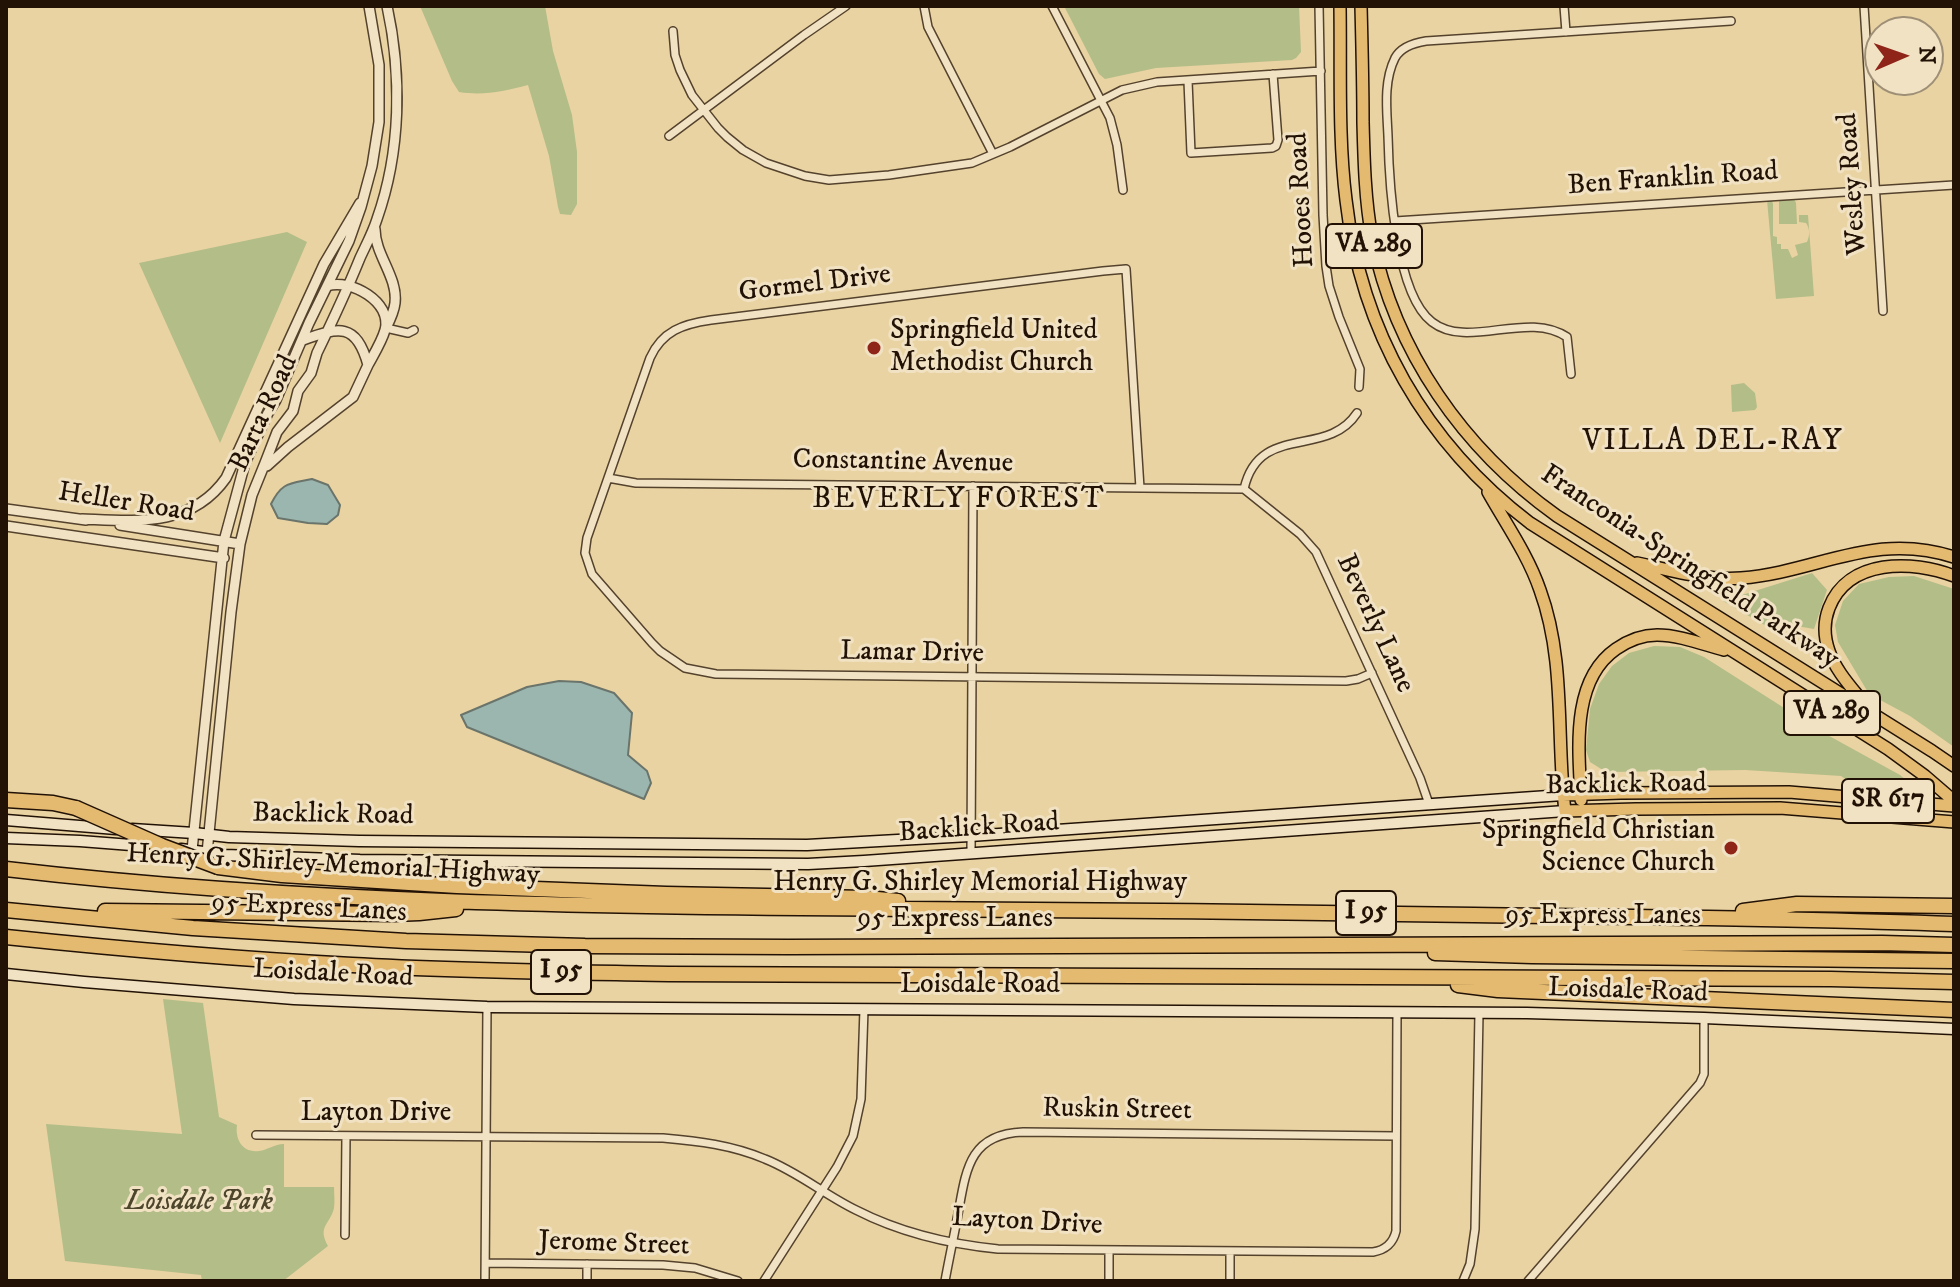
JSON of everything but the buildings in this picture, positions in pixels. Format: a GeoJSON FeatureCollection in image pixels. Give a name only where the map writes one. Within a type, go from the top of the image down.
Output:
{"type":"FeatureCollection","features":[{"type":"Feature","properties":{"kind":"highway"},"geometry":{"type":"LineString","coordinates":[[6,800],[76,808],[218,867],[282,875],[457,886],[867,898],[974,909]]}},
{"type":"Feature","properties":{"kind":"highway","name":"Henry G. Shirley Memorial Highway"},"geometry":{"type":"LineString","coordinates":[[6,869],[280,893],[496,903],[1702,917],[1954,924]]}},
{"type":"Feature","properties":{"kind":"highway"},"geometry":{"type":"LineString","coordinates":[[6,908],[158,913],[394,914],[496,903]]}},
{"type":"Feature","properties":{"kind":"highway"},"geometry":{"type":"LineString","coordinates":[[1702,917],[1797,904],[1954,906]]}},
{"type":"Feature","properties":{"kind":"highway","name":"95 Express Lanes"},"geometry":{"type":"LineString","coordinates":[[6,908],[223,930],[406,941],[585,946],[1954,945]]}},
{"type":"Feature","properties":{"kind":"highway","name":"I 95"},"geometry":{"type":"LineString","coordinates":[[6,937],[208,956],[494,971],[1954,982]]}},
{"type":"Feature","properties":{"kind":"highway"},"geometry":{"type":"LineString","coordinates":[[1367,945],[1428,952],[1516,955],[1954,961]]}},
{"type":"Feature","properties":{"kind":"highway"},"geometry":{"type":"LineString","coordinates":[[1407,977],[1498,990],[1954,1010]]}},
{"type":"Feature","properties":{"kind":"main road","name":"Franconia-Springfield Parkway"},"geometry":{"type":"LineString","coordinates":[[1340,6],[1344,187],[1352,240],[1361,279],[1383,339],[1412,395],[1439,435],[1481,481],[1550,537],[1888,749],[1925,776],[1954,804]]}},
{"type":"Feature","properties":{"kind":"main road","name":"Franconia-Springfield Parkway"},"geometry":{"type":"LineString","coordinates":[[1361,6],[1364,160],[1372,238],[1389,298],[1407,341],[1437,395],[1485,456],[1544,507],[1954,766]]}},
{"type":"Feature","properties":{"kind":"main road"},"geometry":{"type":"LineString","coordinates":[[1481,481],[1529,565],[1548,617],[1558,678],[1565,811]]}},
{"type":"Feature","properties":{"kind":"main road"},"geometry":{"type":"LineString","coordinates":[[1629,561],[1706,577],[1733,579],[1878,549],[1913,548],[1954,557]]}},
{"type":"Feature","properties":{"kind":"main road"},"geometry":{"type":"LineString","coordinates":[[1873,714],[1839,671],[1829,651],[1826,625],[1835,597],[1855,577],[1887,567],[1920,567],[1954,576]]}},
{"type":"Feature","properties":{"kind":"main road"},"geometry":{"type":"LineString","coordinates":[[1582,811],[1582,710],[1593,676],[1611,652],[1630,640],[1655,635],[1736,653]]}},
{"type":"Feature","properties":{"kind":"main road"},"geometry":{"type":"LineString","coordinates":[[1767,792],[1767,808]]}},
{"type":"Feature","properties":{"kind":"main road","name":"Backlick Road"},"geometry":{"type":"LineString","coordinates":[[6,820],[229,837],[753,845],[863,843],[1581,794],[1806,793],[1954,804]]}},
{"type":"Feature","properties":{"kind":"main road","name":"Backlick Road"},"geometry":{"type":"LineString","coordinates":[[6,838],[80,841],[207,853],[360,860],[754,864],[864,861],[1565,811],[1767,808],[1954,822]]}},
{"type":"Feature","properties":{"kind":"main road","name":"Loisdale Road"},"geometry":{"type":"LineString","coordinates":[[6,974],[294,999],[487,1007],[1479,1013],[1704,1018],[1952,1029]]}},
{"type":"Feature","properties":{"kind":"street","name":"Barta Road"},"geometry":{"type":"LineString","coordinates":[[192,850],[224,541],[245,463],[349,241],[372,166],[379,122],[379,65],[369,6]]}},
{"type":"Feature","properties":{"kind":"street","name":"Barta Road"},"geometry":{"type":"LineString","coordinates":[[207,853],[237,560],[252,495],[277,432],[293,411],[298,391],[311,373],[375,224],[390,169],[397,81],[387,6]]}},
{"type":"Feature","properties":{"kind":"street"},"geometry":{"type":"LineString","coordinates":[[669,136],[846,6]]}},
{"type":"Feature","properties":{"kind":"street"},"geometry":{"type":"LineString","coordinates":[[924,6],[928,27],[993,154]]}},
{"type":"Feature","properties":{"kind":"street"},"geometry":{"type":"LineString","coordinates":[[1052,6],[1110,118],[1123,190]]}},
{"type":"Feature","properties":{"kind":"street","name":"Hooes Road"},"geometry":{"type":"LineString","coordinates":[[1319,6],[1326,266],[1339,317],[1360,369],[1359,387]]}},
{"type":"Feature","properties":{"kind":"street"},"geometry":{"type":"LineString","coordinates":[[1564,6],[1566,32]]}},
{"type":"Feature","properties":{"kind":"street","name":"Wesley Road"},"geometry":{"type":"LineString","coordinates":[[1864,6],[1883,311]]}},
{"type":"Feature","properties":{"kind":"street"},"geometry":{"type":"LineString","coordinates":[[1571,374],[1567,337],[1557,330],[1539,327],[1453,331],[1438,326],[1422,312],[1413,296],[1400,253],[1389,178],[1387,93],[1390,70],[1404,48],[1414,43],[1731,21]]}},
{"type":"Feature","properties":{"kind":"street"},"geometry":{"type":"LineString","coordinates":[[673,31],[675,55],[692,95],[727,137],[766,163],[829,180],[962,165],[993,154],[1122,90],[1137,86],[1321,71]]}},
{"type":"Feature","properties":{"kind":"street"},"geometry":{"type":"LineString","coordinates":[[1188,81],[1191,153],[1272,148],[1278,140],[1273,74]]}},
{"type":"Feature","properties":{"kind":"street","name":"Ben Franklin Road"},"geometry":{"type":"LineString","coordinates":[[1395,221],[1954,185]]}},
{"type":"Feature","properties":{"kind":"street"},"geometry":{"type":"LineString","coordinates":[[82,519],[149,520],[177,515],[207,499],[221,486],[324,264],[364,197]]}},
{"type":"Feature","properties":{"kind":"street"},"geometry":{"type":"LineString","coordinates":[[261,471],[353,397],[386,328],[395,303],[395,290],[375,239],[375,224]]}},
{"type":"Feature","properties":{"kind":"street","name":"Gormel Drive"},"geometry":{"type":"LineString","coordinates":[[608,478],[654,349],[664,336],[681,326],[1126,269],[1140,488]]}},
{"type":"Feature","properties":{"kind":"street"},"geometry":{"type":"LineString","coordinates":[[327,286],[348,286],[368,295],[379,304],[386,328]]}},
{"type":"Feature","properties":{"kind":"street"},"geometry":{"type":"LineString","coordinates":[[386,328],[408,333],[414,330]]}},
{"type":"Feature","properties":{"kind":"street"},"geometry":{"type":"LineString","coordinates":[[303,340],[328,331],[344,331],[354,336],[362,347],[368,365]]}},
{"type":"Feature","properties":{"kind":"street"},"geometry":{"type":"LineString","coordinates":[[1244,489],[1247,472],[1262,456],[1289,443],[1332,435],[1348,426],[1357,413]]}},
{"type":"Feature","properties":{"kind":"street"},"geometry":{"type":"LineString","coordinates":[[241,480],[242,441]]}},
{"type":"Feature","properties":{"kind":"street","name":"Constantine Avenue"},"geometry":{"type":"LineString","coordinates":[[608,478],[636,483],[1244,489]]}},
{"type":"Feature","properties":{"kind":"street","name":"Lamar Drive"},"geometry":{"type":"LineString","coordinates":[[608,478],[587,538],[585,553],[588,568],[652,643],[677,663],[694,671],[716,674],[1346,681],[1372,673]]}},
{"type":"Feature","properties":{"kind":"street"},"geometry":{"type":"LineString","coordinates":[[971,853],[973,486]]}},
{"type":"Feature","properties":{"kind":"street","name":"Beverly Lane"},"geometry":{"type":"LineString","coordinates":[[1244,489],[1300,534],[1316,552],[1420,778],[1429,804]]}},
{"type":"Feature","properties":{"kind":"street","name":"Heller Road"},"geometry":{"type":"LineString","coordinates":[[6,509],[240,544]]}},
{"type":"Feature","properties":{"kind":"street","name":"Heller Road"},"geometry":{"type":"LineString","coordinates":[[6,526],[237,560]]}},
{"type":"Feature","properties":{"kind":"street"},"geometry":{"type":"LineString","coordinates":[[485,1281],[487,1007]]}},
{"type":"Feature","properties":{"kind":"street"},"geometry":{"type":"LineString","coordinates":[[764,1281],[845,1154],[858,1116],[864,1009]]}},
{"type":"Feature","properties":{"kind":"street","name":"Layton Drive"},"geometry":{"type":"LineString","coordinates":[[256,1135],[663,1138],[705,1142],[766,1159],[889,1226],[952,1243],[998,1249],[1373,1252],[1392,1242],[1396,1231],[1397,1013]]}},
{"type":"Feature","properties":{"kind":"street"},"geometry":{"type":"LineString","coordinates":[[1463,1281],[1470,1264],[1475,1229],[1479,1013]]}},
{"type":"Feature","properties":{"kind":"street"},"geometry":{"type":"LineString","coordinates":[[1528,1281],[1700,1083],[1704,1074],[1704,1018]]}},
{"type":"Feature","properties":{"kind":"street","name":"Ruskin Street"},"geometry":{"type":"LineString","coordinates":[[945,1281],[969,1163],[983,1145],[1005,1134],[1396,1136]]}},
{"type":"Feature","properties":{"kind":"street"},"geometry":{"type":"LineString","coordinates":[[345,1235],[346,1136]]}},
{"type":"Feature","properties":{"kind":"street"},"geometry":{"type":"LineString","coordinates":[[1109,1250],[1109,1281]]}},
{"type":"Feature","properties":{"kind":"street"},"geometry":{"type":"LineString","coordinates":[[1230,1251],[1230,1281]]}},
{"type":"Feature","properties":{"kind":"street","name":"Jerome Street"},"geometry":{"type":"LineString","coordinates":[[486,1263],[684,1267],[738,1281]]}},
{"type":"Feature","properties":{"kind":"street"},"geometry":{"type":"LineString","coordinates":[[587,1264],[587,1281]]}},
{"type":"Feature","properties":{"kind":"green space"},"geometry":{"type":"Polygon","coordinates":[[[420,6],[545,6],[553,51],[572,115],[577,152],[577,204],[571,215],[560,214],[549,156],[528,85],[485,93],[459,92],[420,6]]]}},
{"type":"Feature","properties":{"kind":"green space"},"geometry":{"type":"Polygon","coordinates":[[[1064,6],[1299,6],[1301,52],[1292,60],[1156,68],[1105,79],[1099,74],[1064,6]]]}},
{"type":"Feature","properties":{"kind":"green space"},"geometry":{"type":"Polygon","coordinates":[[[1794,199],[1797,224],[1779,224],[1779,200],[1794,199]]]}},
{"type":"Feature","properties":{"kind":"green space"},"geometry":{"type":"Polygon","coordinates":[[[1767,200],[1773,204],[1773,236],[1777,237],[1781,249],[1788,249],[1792,258],[1798,255],[1795,245],[1807,242],[1808,228],[1806,223],[1799,222],[1799,215],[1808,215],[1814,296],[1776,299],[1767,200]]]}},
{"type":"Feature","properties":{"kind":"green space"},"geometry":{"type":"Polygon","coordinates":[[[287,232],[307,242],[220,443],[139,263],[287,232]]]}},
{"type":"Feature","properties":{"kind":"green space"},"geometry":{"type":"Polygon","coordinates":[[[1744,383],[1755,393],[1757,407],[1755,410],[1732,412],[1731,385],[1744,383]]]}},
{"type":"Feature","properties":{"kind":"green space"},"geometry":{"type":"Polygon","coordinates":[[[1812,573],[1827,590],[1814,629],[1791,625],[1775,631],[1723,601],[1812,573]]]}},
{"type":"Feature","properties":{"kind":"green space"},"geometry":{"type":"Polygon","coordinates":[[[1914,576],[1954,589],[1954,747],[1910,716],[1869,694],[1838,642],[1835,625],[1843,601],[1859,584],[1889,577],[1914,576]]]}},
{"type":"Feature","properties":{"kind":"green space"},"geometry":{"type":"Polygon","coordinates":[[[1654,646],[1680,647],[1704,657],[1822,732],[1900,775],[1917,789],[1853,784],[1841,776],[1745,770],[1606,772],[1590,762],[1586,750],[1590,709],[1599,684],[1612,666],[1629,653],[1654,646]]]}},
{"type":"Feature","properties":{"kind":"green space","name":"Loisdale Park"},"geometry":{"type":"Polygon","coordinates":[[[163,999],[203,1003],[219,1117],[237,1125],[241,1144],[253,1151],[284,1144],[284,1187],[334,1187],[334,1208],[324,1230],[328,1246],[283,1281],[202,1281],[201,1275],[65,1261],[46,1124],[182,1134],[163,999]]]}},
{"type":"Feature","properties":{"kind":"water"},"geometry":{"type":"Polygon","coordinates":[[[312,479],[328,485],[340,505],[338,515],[327,524],[278,518],[271,504],[279,492],[292,483],[312,479]]]}},
{"type":"Feature","properties":{"kind":"water"},"geometry":{"type":"Polygon","coordinates":[[[559,681],[581,682],[614,693],[632,713],[628,755],[647,771],[651,783],[644,799],[467,727],[461,715],[527,687],[559,681]]]}},
{"type":"Feature","properties":{"kind":"place","name":"Springfield United Methodist Church"},"geometry":{"type":"Point","coordinates":[874,348]}},
{"type":"Feature","properties":{"kind":"place","name":"Springfield Christian Science Church"},"geometry":{"type":"Point","coordinates":[1731,848]}},
{"type":"Feature","properties":{"kind":"district","name":"VILLA DEL-RAY"},"geometry":{"type":"Point","coordinates":[1713,443]}},
{"type":"Feature","properties":{"kind":"district","name":"BEVERLY FOREST"},"geometry":{"type":"Point","coordinates":[959,501]}}]}
